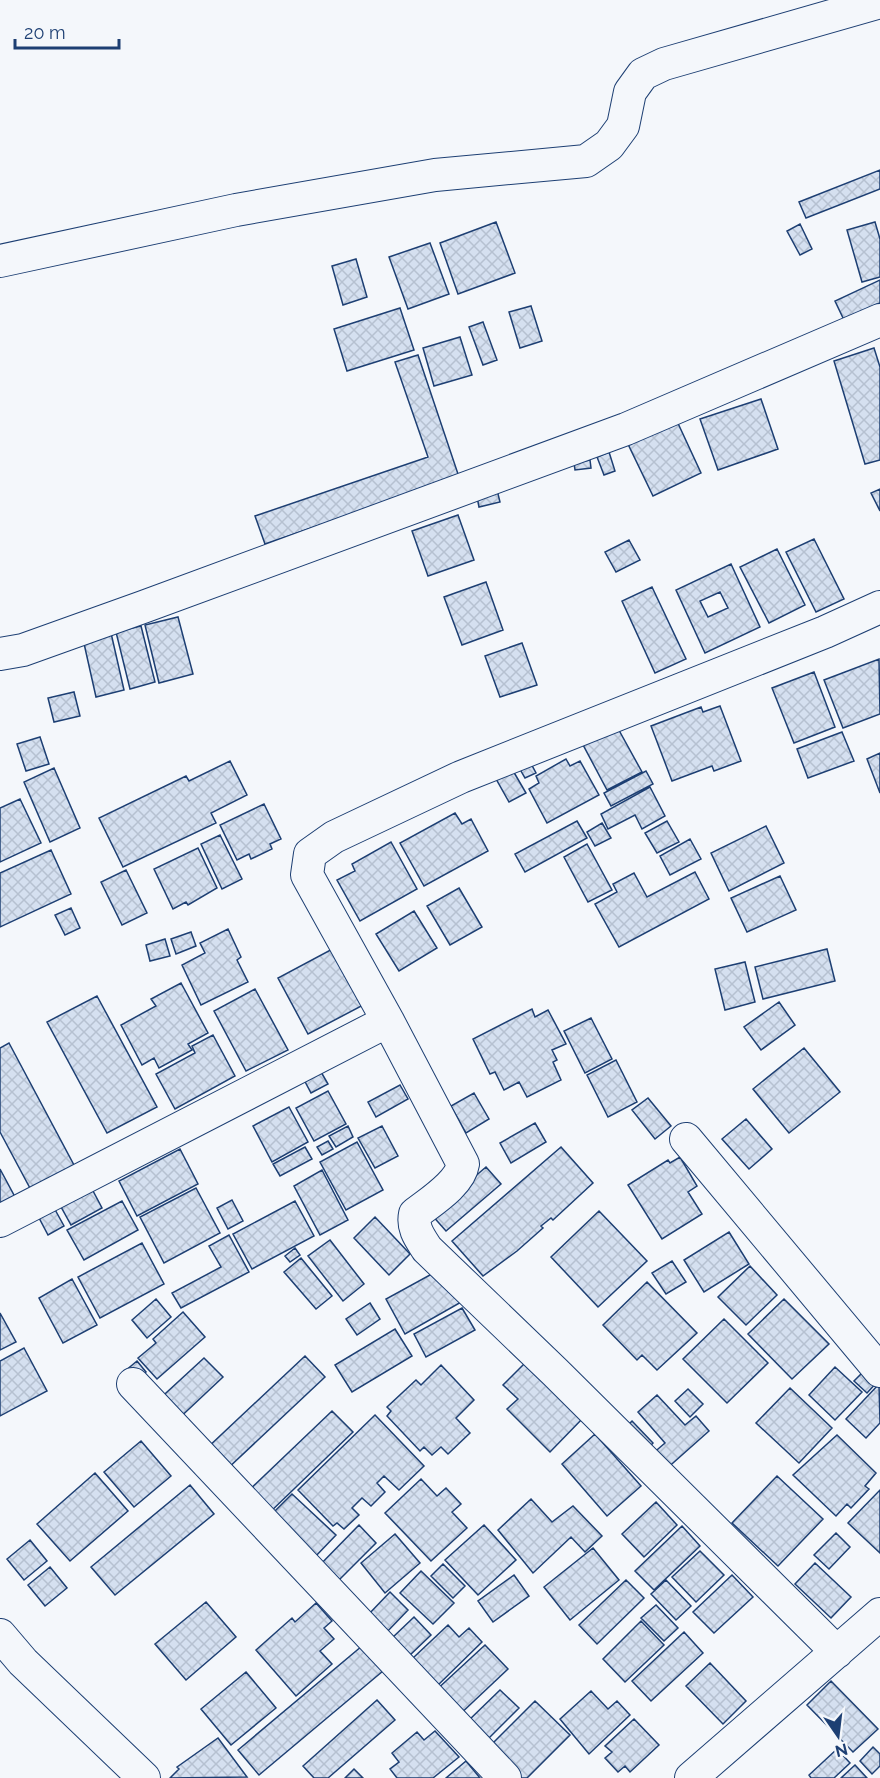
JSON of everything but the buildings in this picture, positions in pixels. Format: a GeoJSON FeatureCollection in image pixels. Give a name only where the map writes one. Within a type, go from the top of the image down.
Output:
{"type":"FeatureCollection","features":[{"type":"Feature","properties":{"kind":"street"},"geometry":{"type":"LineString","coordinates":[[0,261],[236,210],[435,175],[585,161],[609,145],[623,126],[630,92],[643,74],[664,64],[880,2]]}},
{"type":"Feature","properties":{"kind":"street"},"geometry":{"type":"LineString","coordinates":[[0,654],[23,650],[143,607],[626,429],[880,320]]}},
{"type":"Feature","properties":{"kind":"street"},"geometry":{"type":"LineString","coordinates":[[837,1652],[555,1372],[427,1249],[417,1234],[415,1214],[462,1172],[463,1164],[388,1020],[307,875],[310,854],[318,846],[461,777],[825,632],[880,607]]}},
{"type":"Feature","properties":{"kind":"street"},"geometry":{"type":"LineString","coordinates":[[0,1221],[388,1020]]}},
{"type":"Feature","properties":{"kind":"street"},"geometry":{"type":"LineString","coordinates":[[686,1138],[880,1371]]}},
{"type":"Feature","properties":{"kind":"street"},"geometry":{"type":"LineString","coordinates":[[133,1384],[505,1778]]}},
{"type":"Feature","properties":{"kind":"street"},"geometry":{"type":"LineString","coordinates":[[691,1778],[880,1614]]}},
{"type":"Feature","properties":{"kind":"street"},"geometry":{"type":"LineString","coordinates":[[0,1635],[23,1662],[144,1778]]}}]}
